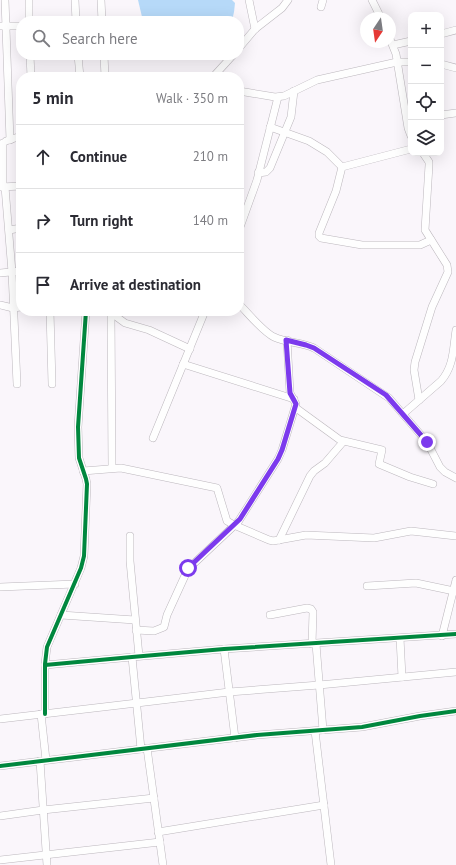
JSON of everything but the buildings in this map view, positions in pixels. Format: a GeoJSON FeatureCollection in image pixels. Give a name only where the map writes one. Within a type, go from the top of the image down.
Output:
{"type":"FeatureCollection","features":[{"type":"Feature","properties":{"kind":"street"},"geometry":{"type":"LineString","coordinates":[[6,0],[3,26],[10,140]]}},
{"type":"Feature","properties":{"kind":"street"},"geometry":{"type":"LineString","coordinates":[[29,0],[30,16]]}},
{"type":"Feature","properties":{"kind":"street"},"geometry":{"type":"LineString","coordinates":[[75,0],[76,16]]}},
{"type":"Feature","properties":{"kind":"street"},"geometry":{"type":"LineString","coordinates":[[101,0],[102,16]]}},
{"type":"Feature","properties":{"kind":"street"},"geometry":{"type":"LineString","coordinates":[[248,0],[255,29]]}},
{"type":"Feature","properties":{"kind":"street"},"geometry":{"type":"LineString","coordinates":[[244,42],[255,29],[282,8],[288,0]]}},
{"type":"Feature","properties":{"kind":"street"},"geometry":{"type":"LineString","coordinates":[[372,0],[378,12]]}},
{"type":"Feature","properties":{"kind":"street"},"geometry":{"type":"LineString","coordinates":[[3,26],[16,26]]}},
{"type":"Feature","properties":{"kind":"street"},"geometry":{"type":"LineString","coordinates":[[444,33],[456,30]]}},
{"type":"Feature","properties":{"kind":"street"},"geometry":{"type":"LineString","coordinates":[[396,42],[408,41]]}},
{"type":"Feature","properties":{"kind":"street"},"geometry":{"type":"LineString","coordinates":[[394,48],[408,115]]}},
{"type":"Feature","properties":{"kind":"street"},"geometry":{"type":"LineString","coordinates":[[30,60],[31,72]]}},
{"type":"Feature","properties":{"kind":"street"},"geometry":{"type":"LineString","coordinates":[[78,60],[80,72]]}},
{"type":"Feature","properties":{"kind":"street"},"geometry":{"type":"LineString","coordinates":[[104,60],[105,72]]}},
{"type":"Feature","properties":{"kind":"street"},"geometry":{"type":"LineString","coordinates":[[218,72],[228,60]]}},
{"type":"Feature","properties":{"kind":"street"},"geometry":{"type":"LineString","coordinates":[[244,92],[278,97],[284,96],[317,80],[397,62],[408,62]]}},
{"type":"Feature","properties":{"kind":"street"},"geometry":{"type":"LineString","coordinates":[[444,65],[456,68]]}},
{"type":"Feature","properties":{"kind":"street"},"geometry":{"type":"LineString","coordinates":[[258,173],[266,172],[270,168],[291,114],[294,91]]}},
{"type":"Feature","properties":{"kind":"street"},"geometry":{"type":"LineString","coordinates":[[244,215],[258,173],[278,97]]}},
{"type":"Feature","properties":{"kind":"street"},"geometry":{"type":"LineString","coordinates":[[444,115],[456,113]]}},
{"type":"Feature","properties":{"kind":"street"},"geometry":{"type":"LineString","coordinates":[[270,127],[309,141],[327,152],[342,167]]}},
{"type":"Feature","properties":{"kind":"street"},"geometry":{"type":"LineString","coordinates":[[16,138],[1,143],[3,187],[16,300]]}},
{"type":"Feature","properties":{"kind":"street"},"geometry":{"type":"LineString","coordinates":[[342,167],[408,150]]}},
{"type":"Feature","properties":{"kind":"street"},"geometry":{"type":"LineString","coordinates":[[419,400],[414,362],[432,307],[448,272],[447,265],[425,228],[429,165],[425,156]]}},
{"type":"Feature","properties":{"kind":"street"},"geometry":{"type":"LineString","coordinates":[[342,167],[336,191],[319,233],[321,238],[362,245],[420,245],[431,240]]}},
{"type":"Feature","properties":{"kind":"street"},"geometry":{"type":"LineString","coordinates":[[3,187],[16,186]]}},
{"type":"Feature","properties":{"kind":"street"},"geometry":{"type":"LineString","coordinates":[[9,230],[16,229]]}},
{"type":"Feature","properties":{"kind":"street"},"geometry":{"type":"LineString","coordinates":[[0,273],[16,272]]}},
{"type":"Feature","properties":{"kind":"street"},"geometry":{"type":"LineString","coordinates":[[0,305],[16,307]]}},
{"type":"Feature","properties":{"kind":"street"},"geometry":{"type":"LineString","coordinates":[[244,309],[274,337],[314,348],[386,395],[427,442],[440,467],[445,472],[456,478]]}},
{"type":"Feature","properties":{"kind":"street"},"geometry":{"type":"LineString","coordinates":[[17,316],[17,384]]}},
{"type":"Feature","properties":{"kind":"street"},"geometry":{"type":"LineString","coordinates":[[50,316],[52,384]]}},
{"type":"Feature","properties":{"kind":"street"},"geometry":{"type":"LineString","coordinates":[[47,865],[43,810],[43,714],[45,665],[47,648],[81,568],[84,556],[87,484],[80,462],[78,427],[86,316]]}},
{"type":"Feature","properties":{"kind":"street"},"geometry":{"type":"LineString","coordinates":[[111,316],[112,468]]}},
{"type":"Feature","properties":{"kind":"street"},"geometry":{"type":"LineString","coordinates":[[115,316],[125,323],[149,330],[190,349]]}},
{"type":"Feature","properties":{"kind":"street"},"geometry":{"type":"LineString","coordinates":[[153,438],[203,316]]}},
{"type":"Feature","properties":{"kind":"street"},"geometry":{"type":"LineString","coordinates":[[403,414],[441,381],[450,370],[456,330]]}},
{"type":"Feature","properties":{"kind":"street"},"geometry":{"type":"LineString","coordinates":[[136,630],[154,632],[164,627],[167,615],[188,568],[240,519],[278,459],[296,408],[294,399],[290,393],[286,340]]}},
{"type":"Feature","properties":{"kind":"street"},"geometry":{"type":"LineString","coordinates":[[183,364],[294,399]]}},
{"type":"Feature","properties":{"kind":"street"},"geometry":{"type":"LineString","coordinates":[[296,408],[335,438],[343,442],[382,450],[379,464],[410,478],[433,484]]}},
{"type":"Feature","properties":{"kind":"street"},"geometry":{"type":"LineString","coordinates":[[279,540],[310,476],[325,463],[343,442]]}},
{"type":"Feature","properties":{"kind":"street"},"geometry":{"type":"LineString","coordinates":[[83,471],[122,468],[217,488],[228,521],[234,525],[273,541],[310,535],[374,538],[411,531],[456,536]]}},
{"type":"Feature","properties":{"kind":"street"},"geometry":{"type":"LineString","coordinates":[[130,536],[129,557],[136,630],[137,703],[144,749],[154,798],[163,865]]}},
{"type":"Feature","properties":{"kind":"street"},"geometry":{"type":"LineString","coordinates":[[442,636],[456,580]]}},
{"type":"Feature","properties":{"kind":"street"},"geometry":{"type":"LineString","coordinates":[[367,586],[416,583],[454,591]]}},
{"type":"Feature","properties":{"kind":"street"},"geometry":{"type":"LineString","coordinates":[[0,587],[74,584]]}},
{"type":"Feature","properties":{"kind":"street"},"geometry":{"type":"LineString","coordinates":[[270,615],[306,608],[311,609],[313,612],[314,644],[323,730]]}},
{"type":"Feature","properties":{"kind":"street"},"geometry":{"type":"LineString","coordinates":[[61,615],[135,620]]}},
{"type":"Feature","properties":{"kind":"street"},"geometry":{"type":"LineString","coordinates":[[45,665],[224,649],[456,634]]}},
{"type":"Feature","properties":{"kind":"street"},"geometry":{"type":"LineString","coordinates":[[400,638],[402,677]]}},
{"type":"Feature","properties":{"kind":"street"},"geometry":{"type":"LineString","coordinates":[[224,649],[235,738]]}},
{"type":"Feature","properties":{"kind":"street"},"geometry":{"type":"LineString","coordinates":[[0,719],[229,692],[456,672]]}},
{"type":"Feature","properties":{"kind":"street"},"geometry":{"type":"LineString","coordinates":[[0,766],[235,738],[362,727],[420,716],[456,712]]}},
{"type":"Feature","properties":{"kind":"street"},"geometry":{"type":"LineString","coordinates":[[314,731],[331,865]]}},
{"type":"Feature","properties":{"kind":"street"},"geometry":{"type":"LineString","coordinates":[[0,816],[154,798]]}},
{"type":"Feature","properties":{"kind":"street"},"geometry":{"type":"LineString","coordinates":[[158,832],[324,805]]}},
{"type":"Feature","properties":{"kind":"street"},"geometry":{"type":"LineString","coordinates":[[0,860],[160,842]]}},
{"type":"Feature","properties":{"kind":"water"},"geometry":{"type":"Polygon","coordinates":[[[138,0],[232,0],[235,3],[233,16],[142,16],[138,0]]]}},
{"type":"Feature","properties":{"kind":"cycle path"},"geometry":{"type":"LineString","coordinates":[[45,714],[45,664],[47,647],[81,568],[84,556],[87,484],[79,458],[78,427],[86,316]]}},
{"type":"Feature","properties":{"kind":"cycle path"},"geometry":{"type":"LineString","coordinates":[[45,665],[224,649],[456,634]]}},
{"type":"Feature","properties":{"kind":"cycle path"},"geometry":{"type":"LineString","coordinates":[[0,766],[257,735],[362,727],[456,711]]}},
{"type":"Feature","properties":{"kind":"route"},"geometry":{"type":"LineString","coordinates":[[188,568],[238,522],[278,459],[282,450],[296,408],[295,401],[290,393],[286,340],[314,348],[386,395],[427,442]]}}]}
